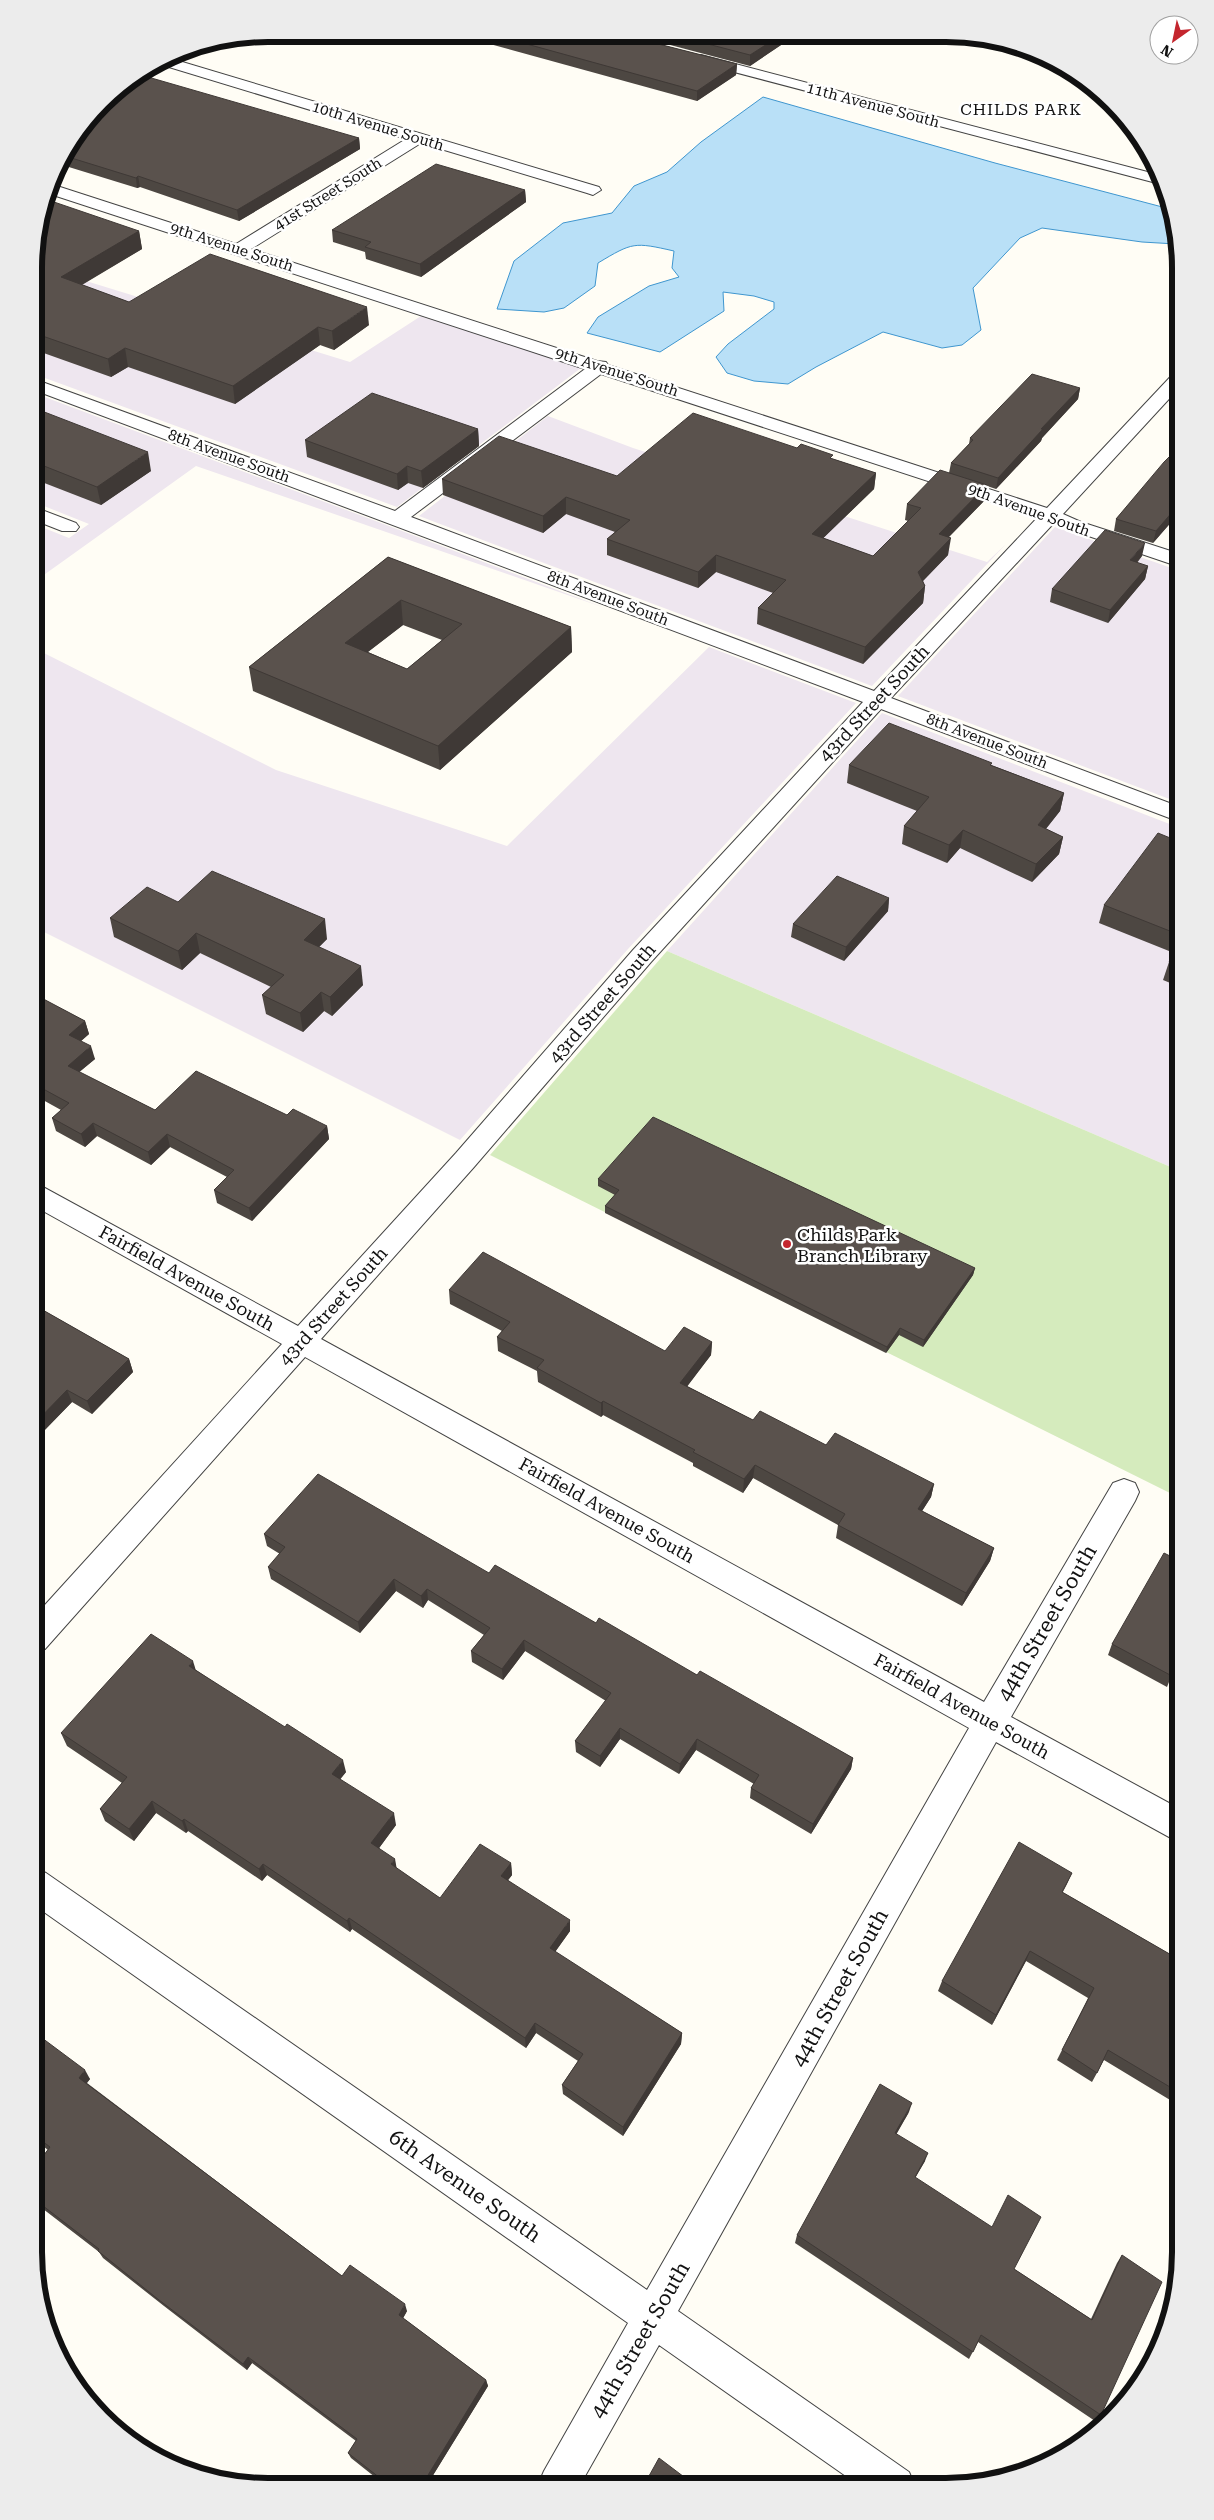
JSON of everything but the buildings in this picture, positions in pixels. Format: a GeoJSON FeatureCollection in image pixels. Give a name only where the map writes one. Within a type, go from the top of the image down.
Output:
{"type":"FeatureCollection","features":[{"type":"Feature","properties":{"kind":"street","name":"11th Avenue South"},"geometry":{"type":"LineString","coordinates":[[688,56],[1152,178]]}},
{"type":"Feature","properties":{"kind":"street","name":"10th Avenue South"},"geometry":{"type":"LineString","coordinates":[[173,64],[417,139],[593,190]]}},
{"type":"Feature","properties":{"kind":"street","name":"41st Street South"},"geometry":{"type":"LineString","coordinates":[[238,250],[417,139]]}},
{"type":"Feature","properties":{"kind":"street","name":"9th Avenue South"},"geometry":{"type":"LineString","coordinates":[[56,190],[600,366],[1050,515],[1074,526],[1172,558]]}},
{"type":"Feature","properties":{"kind":"street"},"geometry":{"type":"LineString","coordinates":[[398,518],[600,366]]}},
{"type":"Feature","properties":{"kind":"street","name":"43rd Street South"},"geometry":{"type":"LineString","coordinates":[[42,1630],[465,1160],[642,956],[877,700],[1172,385]]}},
{"type":"Feature","properties":{"kind":"street","name":"8th Avenue South"},"geometry":{"type":"LineString","coordinates":[[42,387],[398,518],[1172,812]]}},
{"type":"Feature","properties":{"kind":"street"},"geometry":{"type":"LineString","coordinates":[[42,516],[69,527]]}},
{"type":"Feature","properties":{"kind":"street","name":"Fairfield Avenue South"},"geometry":{"type":"LineString","coordinates":[[42,1198],[1172,1823]]}},
{"type":"Feature","properties":{"kind":"street","name":"44th Street South"},"geometry":{"type":"LineString","coordinates":[[562,2478],[990,1722],[1124,1492]]}},
{"type":"Feature","properties":{"kind":"street","name":"6th Avenue South"},"geometry":{"type":"LineString","coordinates":[[42,1892],[884,2478]]}},
{"type":"Feature","properties":{"kind":"shaded area"},"geometry":{"type":"Polygon","coordinates":[[[42,267],[350,362],[421,316],[581,368],[397,507],[42,377],[42,267]]]}},
{"type":"Feature","properties":{"kind":"shaded area"},"geometry":{"type":"Polygon","coordinates":[[[42,396],[605,608],[196,466],[42,576],[42,527],[69,538],[89,524],[42,505],[42,396]]]}},
{"type":"Feature","properties":{"kind":"shaded area"},"geometry":{"type":"Polygon","coordinates":[[[548,416],[633,448],[987,562],[1006,544],[872,686],[419,516],[548,416]]]}},
{"type":"Feature","properties":{"kind":"shaded area"},"geometry":{"type":"Polygon","coordinates":[[[1055,527],[1172,568],[1172,800],[898,696],[1055,527]]]}},
{"type":"Feature","properties":{"kind":"shaded area"},"geometry":{"type":"Polygon","coordinates":[[[709,647],[856,703],[628,949],[460,1140],[42,931],[42,652],[276,770],[507,846],[709,647]]]}},
{"type":"Feature","properties":{"kind":"shaded area"},"geometry":{"type":"Polygon","coordinates":[[[882,713],[1172,825],[1172,1168],[667,951],[882,713]]]}},
{"type":"Feature","properties":{"kind":"green space"},"geometry":{"type":"Polygon","coordinates":[[[667,951],[1172,1168],[1172,1494],[490,1155],[667,951]]]}},
{"type":"Feature","properties":{"kind":"water"},"geometry":{"type":"Polygon","coordinates":[[[763,97],[995,163],[1163,207],[1170,244],[1142,242],[1042,228],[1020,238],[973,288],[981,330],[962,345],[942,348],[883,332],[788,384],[754,381],[727,373],[716,357],[728,344],[774,309],[774,302],[754,296],[723,292],[724,311],[660,352],[587,333],[598,317],[649,286],[679,277],[672,268],[674,251],[642,245],[619,251],[598,263],[595,286],[564,308],[544,312],[497,309],[514,261],[563,223],[612,213],[634,186],[667,172],[701,142],[763,97]]]}},
{"type":"Feature","properties":{"kind":"place","name":"Childs Park Branch Library"},"geometry":{"type":"Point","coordinates":[787,1244]}},
{"type":"Feature","properties":{"kind":"district","name":"CHILDS PARK"},"geometry":{"type":"Point","coordinates":[1021,109]}}]}
